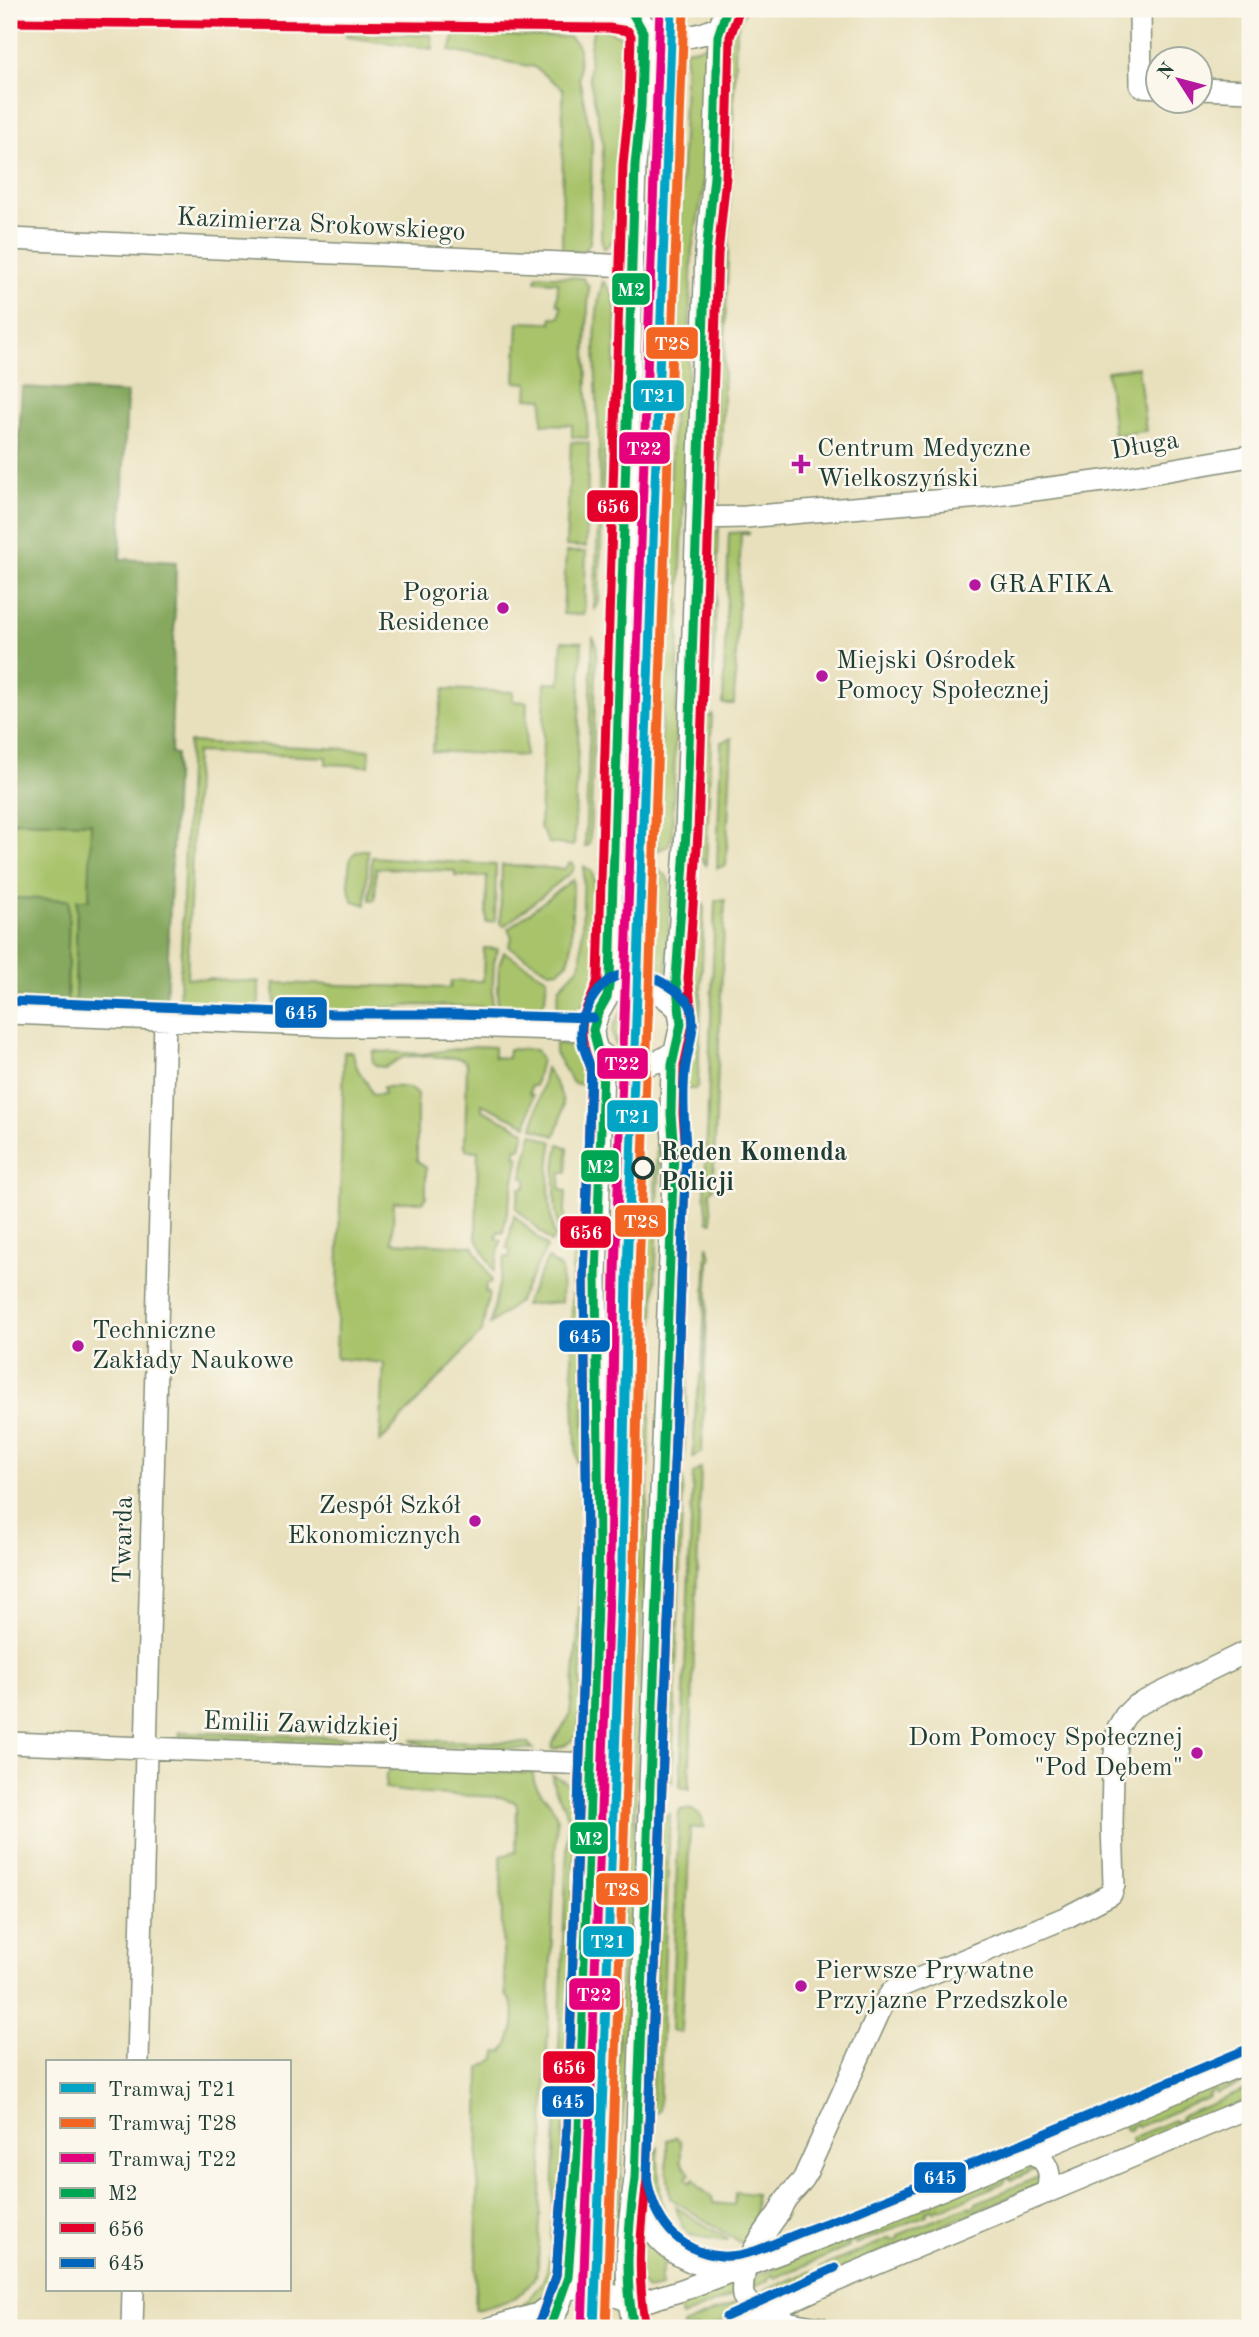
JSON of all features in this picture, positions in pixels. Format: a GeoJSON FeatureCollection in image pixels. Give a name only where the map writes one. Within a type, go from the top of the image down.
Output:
{"type":"FeatureCollection","features":[{"type":"Feature","properties":{"kind":"street"},"geometry":{"type":"LineString","coordinates":[[1140,9],[1141,86],[1144,86]]}},
{"type":"Feature","properties":{"kind":"street"},"geometry":{"type":"LineString","coordinates":[[9,10],[610,16],[634,17],[662,35],[681,38],[699,35],[723,17]]}},
{"type":"Feature","properties":{"kind":"street"},"geometry":{"type":"LineString","coordinates":[[550,2328],[564,2292],[568,2267],[579,2130],[600,1536],[596,1277],[603,1066],[596,1040],[597,1013],[608,993],[610,979],[635,159],[641,107],[643,46],[643,32],[634,17]]}},
{"type":"Feature","properties":{"kind":"street"},"geometry":{"type":"LineString","coordinates":[[634,2328],[628,2300],[628,2233],[635,2179],[674,1152],[672,1074],[681,1024],[676,979],[686,833],[706,253],[723,17]]}},
{"type":"Feature","properties":{"kind":"street"},"geometry":{"type":"LineString","coordinates":[[1214,90],[1250,91]]}},
{"type":"Feature","properties":{"kind":"street","name":"Kazimierza Srokowskiego"},"geometry":{"type":"LineString","coordinates":[[9,239],[632,266]]}},
{"type":"Feature","properties":{"kind":"street","name":"Długa"},"geometry":{"type":"LineString","coordinates":[[697,518],[746,517],[981,498],[1250,456]]}},
{"type":"Feature","properties":{"kind":"street"},"geometry":{"type":"LineString","coordinates":[[608,993],[626,986],[641,986],[663,996],[679,1010]]}},
{"type":"Feature","properties":{"kind":"street"},"geometry":{"type":"LineString","coordinates":[[9,1013],[336,1026],[456,1026],[596,1040],[614,1062],[635,1067],[652,1064],[676,1050]]}},
{"type":"Feature","properties":{"kind":"street","name":"Twarda"},"geometry":{"type":"LineString","coordinates":[[138,2060],[165,1019]]}},
{"type":"Feature","properties":{"kind":"street"},"geometry":{"type":"LineString","coordinates":[[820,2328],[802,2326],[762,2314],[743,2295],[743,2281],[746,2267],[762,2236],[785,2200],[804,2178],[882,2007],[891,1993],[899,1987],[1067,1917],[1111,1894],[1114,1885],[1113,1771],[1118,1728],[1135,1706],[1250,1650]]}},
{"type":"Feature","properties":{"kind":"street","name":"Emilii Zawidzkiej"},"geometry":{"type":"LineString","coordinates":[[9,1743],[592,1765]]}},
{"type":"Feature","properties":{"kind":"street"},"geometry":{"type":"LineString","coordinates":[[490,2328],[538,2314],[564,2292],[574,2288],[589,2288],[628,2300],[646,2301],[746,2267],[1250,2061]]}},
{"type":"Feature","properties":{"kind":"street"},"geometry":{"type":"LineString","coordinates":[[731,2328],[814,2290],[1250,2107]]}},
{"type":"Feature","properties":{"kind":"street"},"geometry":{"type":"LineString","coordinates":[[1032,2152],[1049,2168],[1050,2182],[1046,2193]]}},
{"type":"Feature","properties":{"kind":"street"},"geometry":{"type":"LineString","coordinates":[[635,2179],[638,2200],[645,2219],[657,2238],[673,2253],[703,2266],[724,2269],[746,2267]]}},
{"type":"Feature","properties":{"kind":"street"},"geometry":{"type":"LineString","coordinates":[[779,2212],[779,2226],[784,2240],[799,2247]]}},
{"type":"Feature","properties":{"kind":"street"},"geometry":{"type":"LineString","coordinates":[[814,2290],[809,2309],[814,2323],[820,2328]]}},
{"type":"Feature","properties":{"kind":"street"},"geometry":{"type":"LineString","coordinates":[[132,2328],[133,2292]]}},
{"type":"Feature","properties":{"kind":"green space"},"geometry":{"type":"Polygon","coordinates":[[[742,9],[747,9],[739,20],[736,35],[719,507],[712,498],[712,483],[728,45],[731,25],[742,9]]]}},
{"type":"Feature","properties":{"kind":"green space"},"geometry":{"type":"Polygon","coordinates":[[[466,25],[573,25],[568,31],[461,29],[466,25]]]}},
{"type":"Feature","properties":{"kind":"green space"},"geometry":{"type":"Polygon","coordinates":[[[594,26],[611,31],[625,42],[631,54],[634,78],[621,160],[619,227],[617,234],[604,249],[601,238],[603,142],[589,75],[594,26]]]}},
{"type":"Feature","properties":{"kind":"green space"},"geometry":{"type":"Polygon","coordinates":[[[346,34],[431,35],[433,49],[346,37],[346,34]]]}},
{"type":"Feature","properties":{"kind":"green space"},"geometry":{"type":"Polygon","coordinates":[[[455,35],[569,37],[576,43],[579,49],[579,78],[592,141],[590,243],[583,252],[562,251],[563,89],[534,67],[450,51],[455,35]]]}},
{"type":"Feature","properties":{"kind":"green space"},"geometry":{"type":"Polygon","coordinates":[[[655,45],[666,49],[638,850],[630,845],[627,836],[655,45]]]}},
{"type":"Feature","properties":{"kind":"green space"},"geometry":{"type":"Polygon","coordinates":[[[706,46],[703,192],[692,250],[672,836],[668,846],[657,851],[686,50],[706,46]]]}},
{"type":"Feature","properties":{"kind":"green space"},"geometry":{"type":"Polygon","coordinates":[[[537,275],[583,278],[589,287],[586,347],[588,438],[572,437],[572,425],[542,424],[543,399],[527,398],[528,383],[515,382],[518,322],[551,323],[552,317],[560,317],[561,305],[557,304],[558,282],[536,281],[537,275]]]}},
{"type":"Feature","properties":{"kind":"green space"},"geometry":{"type":"Polygon","coordinates":[[[603,281],[612,292],[616,310],[613,425],[605,440],[599,603],[594,609],[599,488],[595,341],[603,281]]]}},
{"type":"Feature","properties":{"kind":"green space"},"geometry":{"type":"Polygon","coordinates":[[[1138,367],[1146,431],[1114,435],[1107,371],[1138,367]]]}},
{"type":"Feature","properties":{"kind":"green space"},"geometry":{"type":"Polygon","coordinates":[[[22,387],[127,393],[120,559],[176,562],[171,753],[176,754],[166,1005],[75,1002],[77,900],[89,900],[91,823],[13,821],[10,898],[69,900],[67,1001],[9,998],[9,517],[15,517],[22,387]]]}},
{"type":"Feature","properties":{"kind":"green space"},"geometry":{"type":"Polygon","coordinates":[[[571,442],[589,443],[586,547],[566,546],[571,442]]]}},
{"type":"Feature","properties":{"kind":"green space"},"geometry":{"type":"Polygon","coordinates":[[[719,528],[712,702],[705,696],[710,547],[712,537],[719,528]]]}},
{"type":"Feature","properties":{"kind":"green space"},"geometry":{"type":"Polygon","coordinates":[[[729,533],[750,533],[741,534],[734,704],[723,704],[729,533]]]}},
{"type":"Feature","properties":{"kind":"green space"},"geometry":{"type":"Polygon","coordinates":[[[566,552],[586,552],[584,615],[563,614],[566,552]]]}},
{"type":"Feature","properties":{"kind":"green space"},"geometry":{"type":"Polygon","coordinates":[[[593,636],[597,646],[590,841],[585,847],[593,636]]]}},
{"type":"Feature","properties":{"kind":"green space"},"geometry":{"type":"Polygon","coordinates":[[[562,641],[582,642],[574,846],[549,843],[540,827],[545,683],[560,683],[562,641]]]}},
{"type":"Feature","properties":{"kind":"green space"},"geometry":{"type":"Polygon","coordinates":[[[444,689],[513,692],[513,701],[527,702],[525,756],[432,751],[444,689]]]}},
{"type":"Feature","properties":{"kind":"green space"},"geometry":{"type":"Polygon","coordinates":[[[712,714],[706,865],[699,852],[704,719],[712,714]]]}},
{"type":"Feature","properties":{"kind":"green space"},"geometry":{"type":"Polygon","coordinates":[[[732,738],[726,865],[717,868],[721,742],[732,738]]]}},
{"type":"Feature","properties":{"kind":"green space"},"geometry":{"type":"Polygon","coordinates":[[[189,742],[370,750],[369,766],[326,764],[326,757],[196,752],[187,978],[259,982],[259,1002],[255,1009],[179,1006],[189,742]]]}},
{"type":"Feature","properties":{"kind":"green space"},"geometry":{"type":"Polygon","coordinates":[[[13,821],[92,823],[89,900],[77,900],[75,1002],[67,1001],[69,900],[10,898],[13,821]]]}},
{"type":"Feature","properties":{"kind":"green space"},"geometry":{"type":"Polygon","coordinates":[[[368,850],[366,905],[353,901],[349,886],[350,860],[354,853],[368,850]]]}},
{"type":"Feature","properties":{"kind":"green space"},"geometry":{"type":"Polygon","coordinates":[[[372,857],[496,865],[495,921],[486,922],[487,877],[455,876],[455,871],[376,868],[375,900],[370,900],[372,857]]]}},
{"type":"Feature","properties":{"kind":"green space"},"geometry":{"type":"Polygon","coordinates":[[[570,863],[574,864],[573,871],[504,926],[500,923],[502,865],[564,869],[570,863]]]}},
{"type":"Feature","properties":{"kind":"green space"},"geometry":{"type":"Polygon","coordinates":[[[584,866],[592,872],[594,881],[593,922],[600,933],[600,980],[594,992],[579,1008],[556,1015],[559,988],[581,962],[584,866]]]}},
{"type":"Feature","properties":{"kind":"green space"},"geometry":{"type":"Polygon","coordinates":[[[637,868],[633,979],[620,979],[623,880],[628,872],[637,868]]]}},
{"type":"Feature","properties":{"kind":"green space"},"geometry":{"type":"Polygon","coordinates":[[[656,869],[666,875],[670,884],[667,975],[660,983],[652,983],[656,869]]]}},
{"type":"Feature","properties":{"kind":"green space"},"geometry":{"type":"Polygon","coordinates":[[[573,879],[571,951],[568,962],[559,970],[549,971],[509,947],[512,937],[508,929],[573,879]]]}},
{"type":"Feature","properties":{"kind":"green space"},"geometry":{"type":"Polygon","coordinates":[[[725,900],[713,1189],[710,1191],[712,1222],[708,1222],[705,1192],[715,901],[725,900]]]}},
{"type":"Feature","properties":{"kind":"green space"},"geometry":{"type":"Polygon","coordinates":[[[704,904],[698,1085],[695,1089],[682,1089],[683,1063],[694,1027],[687,995],[689,922],[704,904]]]}},
{"type":"Feature","properties":{"kind":"green space"},"geometry":{"type":"Polygon","coordinates":[[[484,948],[498,949],[494,962],[492,1007],[417,1005],[341,1012],[275,1007],[274,983],[450,988],[451,981],[483,981],[484,948]]]}},
{"type":"Feature","properties":{"kind":"green space"},"geometry":{"type":"Polygon","coordinates":[[[504,952],[547,978],[545,1000],[541,1007],[497,1007],[499,965],[504,952]]]}},
{"type":"Feature","properties":{"kind":"green space"},"geometry":{"type":"Polygon","coordinates":[[[634,998],[632,1054],[619,1049],[612,1034],[625,1000],[634,998]]]}},
{"type":"Feature","properties":{"kind":"green space"},"geometry":{"type":"Polygon","coordinates":[[[555,1043],[572,1047],[583,1056],[590,1069],[592,1086],[573,1083],[555,1053],[555,1043]]]}},
{"type":"Feature","properties":{"kind":"green space"},"geometry":{"type":"Polygon","coordinates":[[[475,1046],[494,1047],[494,1057],[508,1058],[509,1049],[536,1050],[541,1059],[535,1086],[531,1086],[529,1094],[533,1095],[527,1125],[482,1104],[482,1110],[525,1131],[521,1148],[517,1148],[515,1156],[519,1157],[503,1232],[498,1231],[496,1239],[501,1241],[494,1271],[476,1237],[478,1151],[467,1150],[465,1146],[467,1064],[459,1058],[418,1056],[401,1058],[383,1067],[374,1064],[372,1058],[373,1051],[423,1054],[475,1046]]]}},
{"type":"Feature","properties":{"kind":"green space"},"geometry":{"type":"Polygon","coordinates":[[[344,1052],[353,1052],[359,1072],[372,1095],[384,1094],[383,1087],[398,1087],[410,1089],[417,1095],[417,1160],[426,1168],[426,1197],[422,1202],[394,1202],[392,1242],[473,1246],[492,1280],[491,1284],[487,1284],[485,1292],[489,1293],[482,1332],[380,1442],[384,1363],[336,1358],[344,1052]]]}},
{"type":"Feature","properties":{"kind":"green space"},"geometry":{"type":"Polygon","coordinates":[[[546,1068],[561,1094],[563,1107],[555,1136],[533,1128],[546,1068]]]}},
{"type":"Feature","properties":{"kind":"green space"},"geometry":{"type":"Polygon","coordinates":[[[611,1107],[618,1107],[614,1220],[625,1221],[615,1621],[592,2282],[578,2278],[593,2133],[613,1556],[611,1283],[616,1129],[611,1107]]]}},
{"type":"Feature","properties":{"kind":"green space"},"geometry":{"type":"Polygon","coordinates":[[[658,1108],[662,1108],[617,2281],[615,2284],[609,2284],[636,1581],[644,1221],[654,1221],[658,1108]]]}},
{"type":"Feature","properties":{"kind":"green space"},"geometry":{"type":"Polygon","coordinates":[[[532,1134],[553,1142],[549,1190],[555,1237],[551,1242],[516,1208],[520,1188],[525,1188],[527,1179],[522,1177],[532,1134]]]}},
{"type":"Feature","properties":{"kind":"green space"},"geometry":{"type":"Polygon","coordinates":[[[559,1144],[568,1148],[567,1172],[561,1172],[560,1190],[566,1191],[564,1226],[559,1232],[555,1188],[559,1144]]]}},
{"type":"Feature","properties":{"kind":"green space"},"geometry":{"type":"Polygon","coordinates":[[[514,1215],[547,1247],[518,1302],[490,1324],[505,1257],[509,1258],[511,1250],[507,1248],[514,1215]]]}},
{"type":"Feature","properties":{"kind":"green space"},"geometry":{"type":"Polygon","coordinates":[[[576,1234],[582,1264],[586,1517],[579,1725],[570,1742],[552,1749],[554,1740],[570,1714],[578,1633],[583,1524],[572,1355],[572,1268],[576,1234]]]}},
{"type":"Feature","properties":{"kind":"green space"},"geometry":{"type":"Polygon","coordinates":[[[707,1245],[711,1260],[702,1452],[693,1457],[696,1402],[702,1370],[707,1245]]]}},
{"type":"Feature","properties":{"kind":"green space"},"geometry":{"type":"Polygon","coordinates":[[[548,1258],[562,1270],[561,1302],[524,1305],[548,1258]]]}},
{"type":"Feature","properties":{"kind":"green space"},"geometry":{"type":"Polygon","coordinates":[[[680,1370],[688,1370],[684,1461],[679,1463],[676,1461],[680,1370]]]}},
{"type":"Feature","properties":{"kind":"green space"},"geometry":{"type":"Polygon","coordinates":[[[701,1468],[689,1789],[680,1787],[693,1474],[701,1468]]]}},
{"type":"Feature","properties":{"kind":"green space"},"geometry":{"type":"Polygon","coordinates":[[[683,1480],[672,1782],[665,1770],[675,1487],[683,1480]]]}},
{"type":"Feature","properties":{"kind":"green space"},"geometry":{"type":"Polygon","coordinates":[[[180,1732],[389,1739],[376,1744],[179,1737],[180,1732]]]}},
{"type":"Feature","properties":{"kind":"green space"},"geometry":{"type":"Polygon","coordinates":[[[410,1740],[528,1743],[533,1749],[425,1746],[410,1740]]]}},
{"type":"Feature","properties":{"kind":"green space"},"geometry":{"type":"Polygon","coordinates":[[[392,1768],[533,1773],[536,1785],[557,1817],[538,2266],[535,2277],[523,2292],[505,2302],[475,2310],[480,2068],[495,2059],[497,2052],[503,2052],[510,2038],[515,2015],[506,1995],[501,1856],[516,1852],[517,1806],[515,1802],[500,1797],[424,1794],[385,1789],[386,1774],[392,1768]]]}},
{"type":"Feature","properties":{"kind":"green space"},"geometry":{"type":"Polygon","coordinates":[[[552,1775],[570,1787],[576,1809],[559,2257],[553,2285],[539,2301],[522,2313],[522,2306],[544,2279],[551,2246],[568,1823],[566,1809],[554,1788],[552,1775]]]}},
{"type":"Feature","properties":{"kind":"green space"},"geometry":{"type":"Polygon","coordinates":[[[688,1809],[700,1815],[704,1828],[690,1828],[681,2033],[671,2030],[679,1810],[688,1809]]]}},
{"type":"Feature","properties":{"kind":"green space"},"geometry":{"type":"Polygon","coordinates":[[[670,1814],[659,2111],[653,2114],[662,1827],[665,1818],[670,1814]]]}},
{"type":"Feature","properties":{"kind":"green space"},"geometry":{"type":"Polygon","coordinates":[[[1250,2069],[1250,2080],[1216,2094],[1214,2091],[1208,2094],[1209,2097],[1126,2130],[1123,2122],[1250,2069]]]}},
{"type":"Feature","properties":{"kind":"green space"},"geometry":{"type":"Polygon","coordinates":[[[1250,2088],[1250,2099],[1133,2148],[1131,2138],[1174,2120],[1181,2120],[1180,2117],[1250,2088]]]}},
{"type":"Feature","properties":{"kind":"green space"},"geometry":{"type":"Polygon","coordinates":[[[676,2137],[681,2142],[681,2162],[690,2174],[686,2177],[690,2183],[694,2179],[700,2188],[712,2197],[713,2203],[734,2205],[735,2193],[755,2194],[756,2217],[745,2241],[739,2242],[670,2198],[667,2140],[676,2137]]]}},
{"type":"Feature","properties":{"kind":"green space"},"geometry":{"type":"Polygon","coordinates":[[[658,2147],[661,2194],[673,2239],[657,2221],[649,2196],[649,2170],[658,2147]]]}},
{"type":"Feature","properties":{"kind":"green space"},"geometry":{"type":"Polygon","coordinates":[[[1023,2164],[1039,2168],[1011,2180],[1010,2177],[1004,2179],[1005,2182],[940,2210],[939,2207],[934,2212],[932,2209],[926,2211],[927,2215],[856,2244],[854,2241],[848,2244],[849,2247],[775,2278],[773,2275],[767,2278],[768,2281],[751,2288],[758,2275],[1023,2164]]]}},
{"type":"Feature","properties":{"kind":"green space"},"geometry":{"type":"Polygon","coordinates":[[[1043,2175],[1040,2184],[766,2301],[754,2295],[812,2271],[820,2271],[820,2268],[890,2238],[892,2241],[898,2238],[898,2235],[969,2206],[970,2208],[1043,2175]]]}},
{"type":"Feature","properties":{"kind":"green space"},"geometry":{"type":"Polygon","coordinates":[[[676,2207],[727,2239],[726,2241],[689,2235],[682,2226],[676,2207]]]}},
{"type":"Feature","properties":{"kind":"green space"},"geometry":{"type":"Polygon","coordinates":[[[641,2232],[666,2257],[660,2279],[661,2287],[647,2290],[643,2285],[638,2257],[641,2232]]]}},
{"type":"Feature","properties":{"kind":"green space"},"geometry":{"type":"Polygon","coordinates":[[[732,2282],[734,2295],[681,2317],[677,2299],[732,2282]]]}},
{"type":"Feature","properties":{"kind":"green space"},"geometry":{"type":"Polygon","coordinates":[[[737,2302],[744,2310],[742,2314],[707,2328],[683,2328],[683,2325],[737,2302]]]}},
{"type":"Feature","properties":{"kind":"tram line","name":"T22"},"geometry":{"type":"LineString","coordinates":[[582,2328],[610,1566],[615,1273],[660,9]]}},
{"type":"Feature","properties":{"kind":"tram line","name":"T21"},"geometry":{"type":"LineString","coordinates":[[594,2328],[622,1566],[627,1273],[672,9]]}},
{"type":"Feature","properties":{"kind":"tram line","name":"T28"},"geometry":{"type":"LineString","coordinates":[[606,2328],[634,1566],[639,1273],[684,9]]}},
{"type":"Feature","properties":{"kind":"transit line","name":"M2"},"geometry":{"type":"LineString","coordinates":[[550,2328],[568,2277],[579,2130],[599,1548],[596,1277],[603,1070],[593,1030],[607,997],[610,979],[635,165],[641,107],[643,32],[630,9]]}},
{"type":"Feature","properties":{"kind":"transit line","name":"M2"},"geometry":{"type":"LineString","coordinates":[[634,2328],[628,2254],[635,2179],[674,1152],[671,1114],[672,1065],[681,1024],[676,979],[686,833],[706,253],[714,177],[718,36],[727,9]]}},
{"type":"Feature","properties":{"kind":"transit line","name":"656"},"geometry":{"type":"LineString","coordinates":[[646,2326],[640,2252],[647,2179],[686,1152],[683,1114],[684,1066],[693,1024],[688,979],[698,833],[718,254],[726,177],[730,37],[738,14]]}},
{"type":"Feature","properties":{"kind":"transit line","name":"656"},"geometry":{"type":"LineString","coordinates":[[9,22],[609,28],[628,31],[631,36],[629,106],[623,165],[598,978],[586,1009],[582,1031],[591,1068],[584,1277],[587,1548],[567,2129],[556,2275],[539,2324]]}},
{"type":"Feature","properties":{"kind":"transit line","name":"645"},"geometry":{"type":"LineString","coordinates":[[539,2324],[556,2275],[567,2129],[587,1548],[584,1277],[591,1068],[583,1045],[581,1027],[599,989],[618,976],[639,973],[661,981],[684,997],[693,1016],[684,1082],[686,1152],[647,2178],[650,2193],[662,2220],[670,2231],[692,2248],[721,2256],[741,2255],[954,2172],[1245,2050]]}},
{"type":"Feature","properties":{"kind":"transit line","name":"645"},"geometry":{"type":"LineString","coordinates":[[9,1001],[336,1014],[593,1018]]}},
{"type":"Feature","properties":{"kind":"transit line","name":"645"},"geometry":{"type":"LineString","coordinates":[[726,2317],[835,2268]]}},
{"type":"Feature","properties":{"kind":"place","name":"Centrum Medyczne Wielkoszyński"},"geometry":{"type":"Point","coordinates":[801,464]}},
{"type":"Feature","properties":{"kind":"place","name":"GRAFIKA"},"geometry":{"type":"Point","coordinates":[975,585]}},
{"type":"Feature","properties":{"kind":"place","name":"Pogoria Residence"},"geometry":{"type":"Point","coordinates":[503,608]}},
{"type":"Feature","properties":{"kind":"place","name":"Miejski Ośrodek Pomocy Społecznej"},"geometry":{"type":"Point","coordinates":[822,676]}},
{"type":"Feature","properties":{"kind":"place","name":"Reden Komenda Policji"},"geometry":{"type":"Point","coordinates":[643,1168]}},
{"type":"Feature","properties":{"kind":"place","name":"Techniczne Zakłady Naukowe"},"geometry":{"type":"Point","coordinates":[78,1346]}},
{"type":"Feature","properties":{"kind":"place","name":"Zespół Szkół Ekonomicznych"},"geometry":{"type":"Point","coordinates":[475,1521]}},
{"type":"Feature","properties":{"kind":"place","name":"Dom Pomocy Społecznej \"Pod Dębem\""},"geometry":{"type":"Point","coordinates":[1197,1753]}},
{"type":"Feature","properties":{"kind":"place","name":"Pierwsze Prywatne Przyjazne Przedszkole"},"geometry":{"type":"Point","coordinates":[801,1986]}}]}
